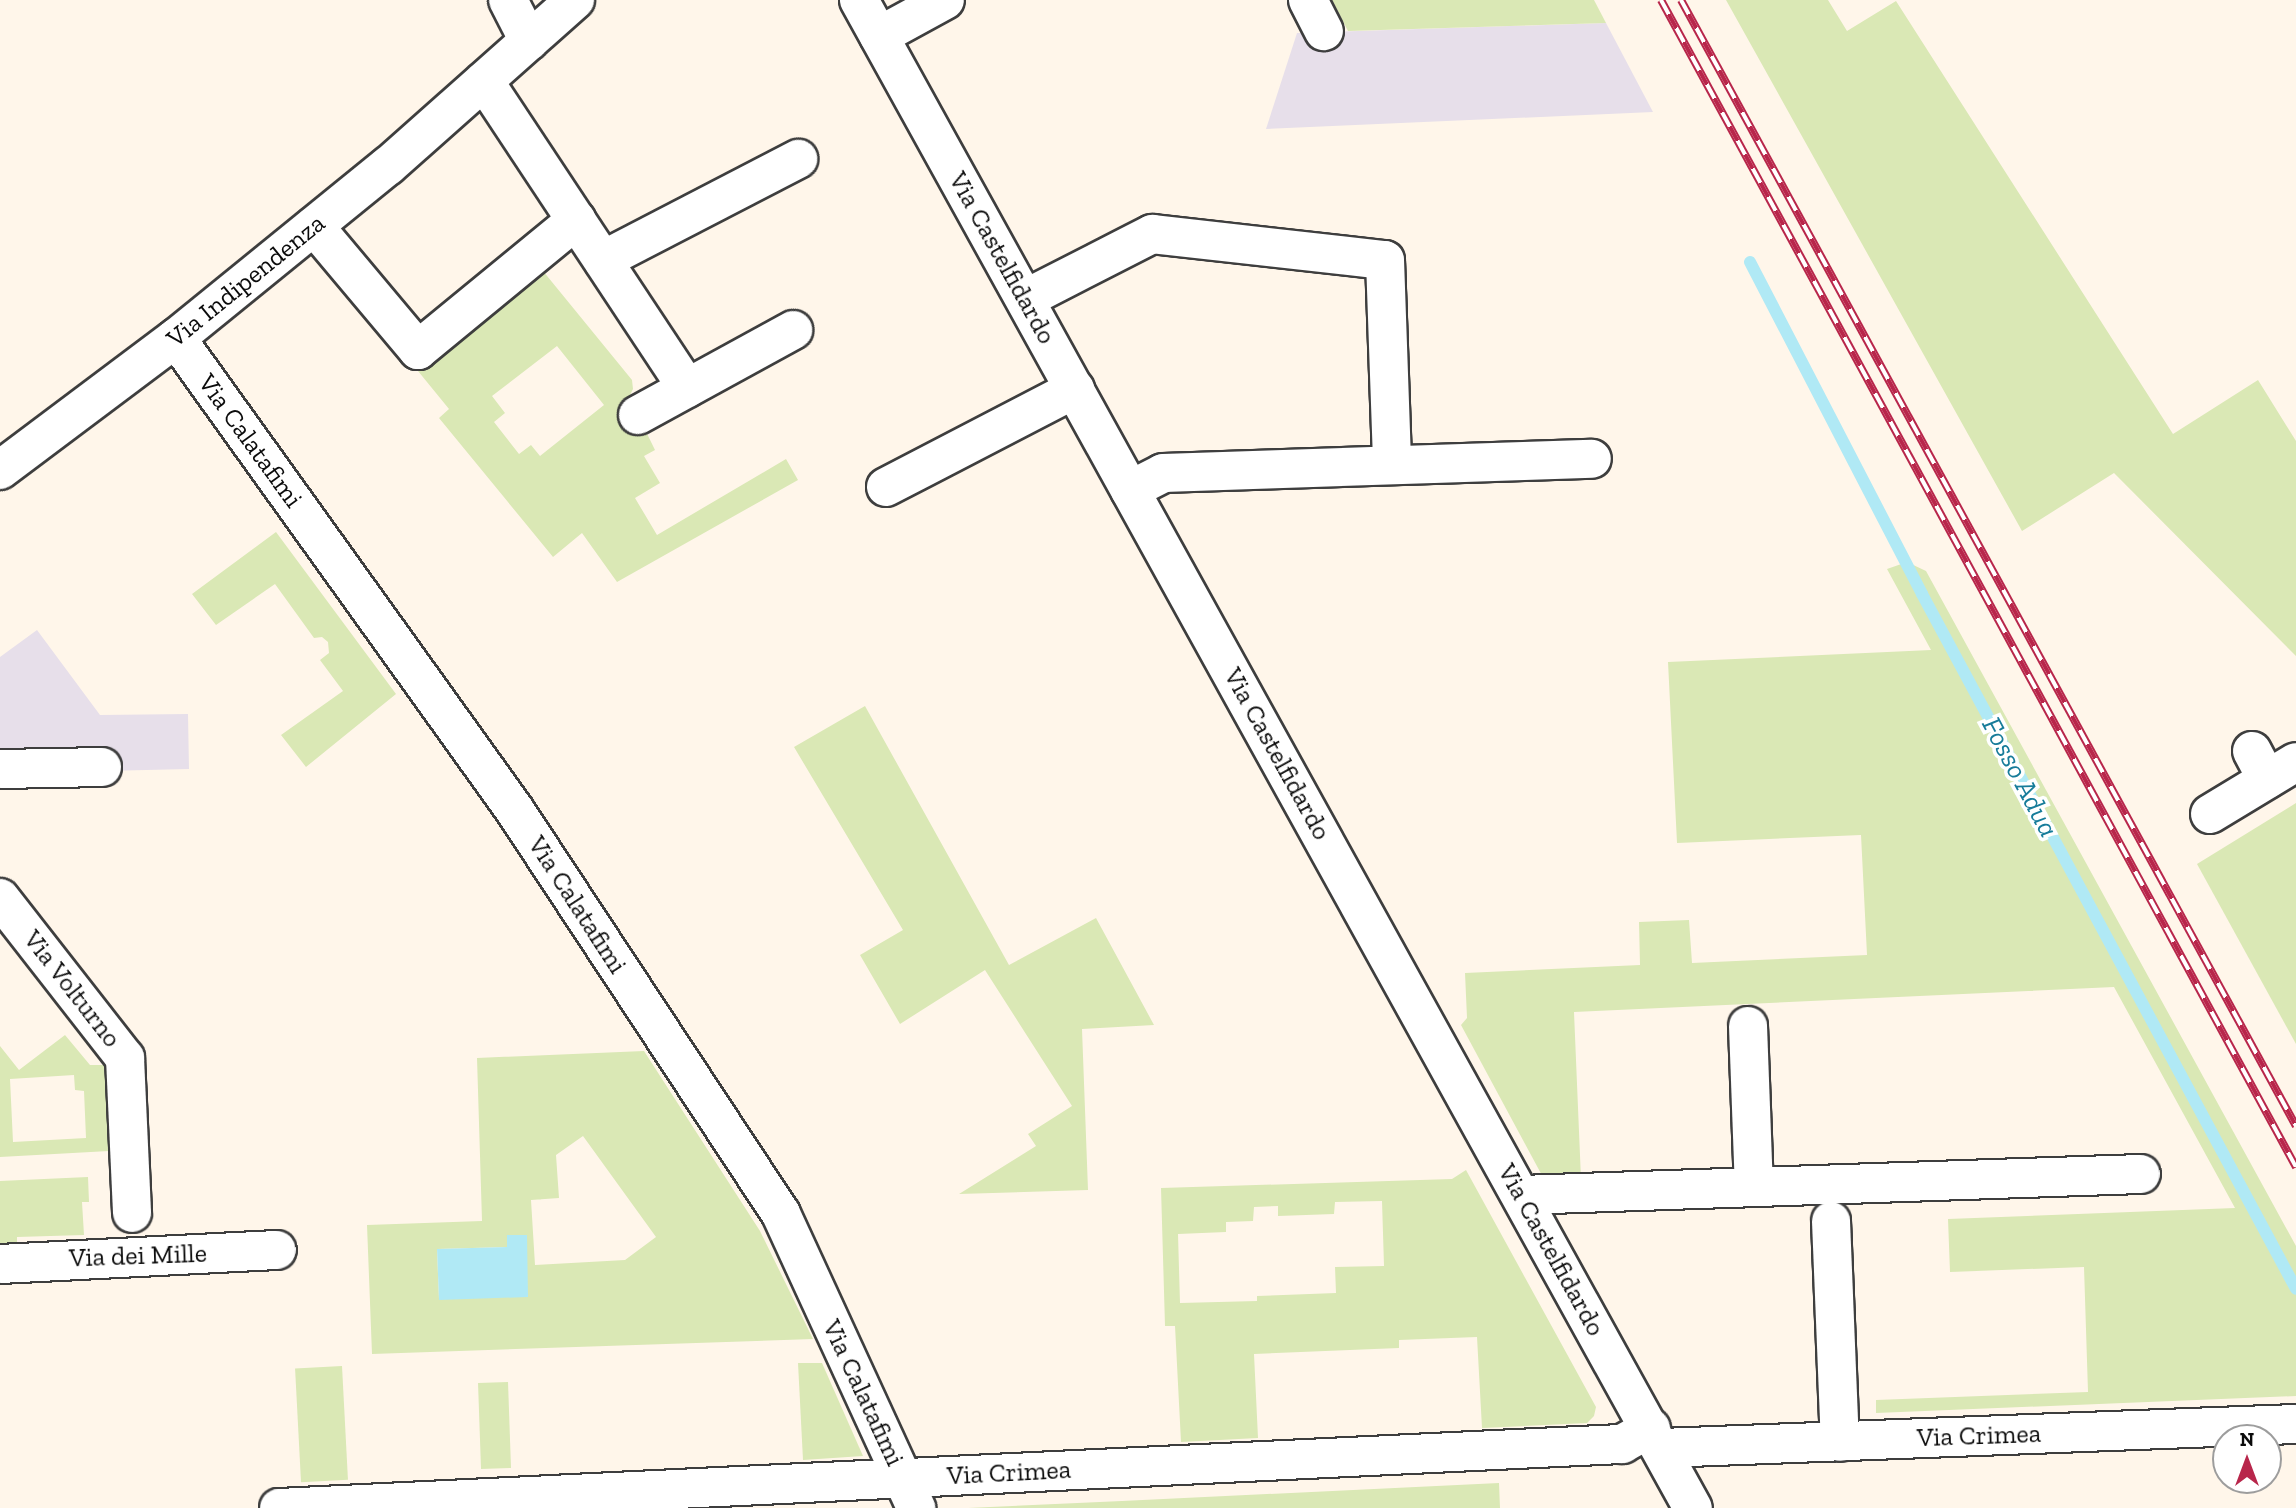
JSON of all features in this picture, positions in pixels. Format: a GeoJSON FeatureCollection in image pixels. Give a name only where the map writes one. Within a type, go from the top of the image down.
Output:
{"type":"FeatureCollection","features":[{"type":"Feature","properties":{"kind":"street"},"geometry":{"type":"LineString","coordinates":[[508,0],[529,41]]}},
{"type":"Feature","properties":{"kind":"street","name":"Via Indipendenza"},"geometry":{"type":"LineString","coordinates":[[0,470],[176,338],[388,166],[575,0]]}},
{"type":"Feature","properties":{"kind":"street","name":"Via Castelfidardo"},"geometry":{"type":"LineString","coordinates":[[859,0],[1693,1508]]}},
{"type":"Feature","properties":{"kind":"street"},"geometry":{"type":"LineString","coordinates":[[878,36],[946,0]]}},
{"type":"Feature","properties":{"kind":"street"},"geometry":{"type":"LineString","coordinates":[[484,81],[687,388]]}},
{"type":"Feature","properties":{"kind":"street"},"geometry":{"type":"LineString","coordinates":[[603,260],[798,159]]}},
{"type":"Feature","properties":{"kind":"street"},"geometry":{"type":"LineString","coordinates":[[314,226],[418,350],[576,219]]}},
{"type":"Feature","properties":{"kind":"street"},"geometry":{"type":"LineString","coordinates":[[1025,299],[1152,233],[1385,260],[1392,465]]}},
{"type":"Feature","properties":{"kind":"street"},"geometry":{"type":"LineString","coordinates":[[638,415],[793,330]]}},
{"type":"Feature","properties":{"kind":"street","name":"Via Calatafimi"},"geometry":{"type":"LineString","coordinates":[[176,338],[514,808],[782,1214],[909,1493]]}},
{"type":"Feature","properties":{"kind":"street"},"geometry":{"type":"LineString","coordinates":[[886,487],[1075,389]]}},
{"type":"Feature","properties":{"kind":"street"},"geometry":{"type":"LineString","coordinates":[[1130,489],[1163,473],[1592,459]]}},
{"type":"Feature","properties":{"kind":"street"},"geometry":{"type":"LineString","coordinates":[[2210,814],[2272,764]]}},
{"type":"Feature","properties":{"kind":"street"},"geometry":{"type":"LineString","coordinates":[[0,769],[102,767]]}},
{"type":"Feature","properties":{"kind":"street","name":"Via Volturno"},"geometry":{"type":"LineString","coordinates":[[0,898],[125,1058],[132,1213]]}},
{"type":"Feature","properties":{"kind":"street"},"geometry":{"type":"LineString","coordinates":[[1748,1026],[1754,1187]]}},
{"type":"Feature","properties":{"kind":"street"},"geometry":{"type":"LineString","coordinates":[[1521,1195],[2141,1174]]}},
{"type":"Feature","properties":{"kind":"street"},"geometry":{"type":"LineString","coordinates":[[1831,1221],[1840,1442]]}},
{"type":"Feature","properties":{"kind":"street","name":"Via dei Mille"},"geometry":{"type":"LineString","coordinates":[[0,1264],[277,1250]]}},
{"type":"Feature","properties":{"kind":"street","name":"Via Crimea"},"geometry":{"type":"LineString","coordinates":[[279,1508],[909,1493],[1622,1444],[1656,1438],[1840,1442],[2296,1424]]}},
{"type":"Feature","properties":{"kind":"shaded area"},"geometry":{"type":"Polygon","coordinates":[[[1606,23],[1653,112],[1266,129],[1297,33],[1606,23]]]}},
{"type":"Feature","properties":{"kind":"shaded area"},"geometry":{"type":"Polygon","coordinates":[[[37,630],[100,715],[188,714],[189,769],[61,772],[0,778],[0,657],[37,630]]]}},
{"type":"Feature","properties":{"kind":"green space"},"geometry":{"type":"Polygon","coordinates":[[[1332,0],[1594,0],[1606,23],[1348,31],[1332,0]]]}},
{"type":"Feature","properties":{"kind":"green space"},"geometry":{"type":"Polygon","coordinates":[[[1726,0],[1828,0],[1847,31],[1896,1],[2173,434],[2258,380],[2296,441],[2296,656],[2114,473],[2022,531],[1726,0]]]}},
{"type":"Feature","properties":{"kind":"green space"},"geometry":{"type":"Polygon","coordinates":[[[543,271],[632,380],[633,389],[629,397],[655,450],[644,456],[660,483],[635,498],[657,535],[786,459],[798,480],[617,582],[582,533],[553,557],[439,418],[449,409],[418,371],[543,271]],[[557,346],[492,396],[505,413],[494,422],[519,454],[531,445],[540,456],[604,405],[557,346]]]}},
{"type":"Feature","properties":{"kind":"green space"},"geometry":{"type":"Polygon","coordinates":[[[276,532],[396,694],[306,767],[281,735],[343,691],[320,660],[329,653],[328,642],[322,637],[314,638],[275,584],[216,625],[192,594],[276,532]]]}},
{"type":"Feature","properties":{"kind":"green space"},"geometry":{"type":"Polygon","coordinates":[[[1907,562],[1926,571],[2296,1246],[2296,1396],[1876,1413],[1876,1400],[2088,1392],[2084,1267],[1950,1272],[1948,1219],[2235,1208],[2114,987],[1574,1012],[1581,1179],[1545,1181],[1461,1025],[1467,1018],[1465,973],[1640,965],[1639,922],[1689,920],[1692,963],[1867,955],[1861,835],[1677,843],[1668,662],[1931,650],[1887,569],[1907,562]]]}},
{"type":"Feature","properties":{"kind":"green space"},"geometry":{"type":"Polygon","coordinates":[[[865,706],[1009,965],[1096,918],[1154,1025],[1082,1029],[1088,1190],[959,1194],[1036,1146],[1028,1134],[1072,1106],[985,970],[900,1024],[860,955],[903,930],[794,747],[865,706]]]}},
{"type":"Feature","properties":{"kind":"green space"},"geometry":{"type":"Polygon","coordinates":[[[2296,803],[2296,1044],[2197,864],[2296,803]]]}},
{"type":"Feature","properties":{"kind":"green space"},"geometry":{"type":"Polygon","coordinates":[[[65,1035],[90,1065],[105,1065],[109,1151],[0,1157],[0,1046],[19,1070],[65,1035]],[[74,1075],[10,1079],[13,1142],[86,1138],[84,1091],[75,1090],[74,1075]]]}},
{"type":"Feature","properties":{"kind":"green space"},"geometry":{"type":"Polygon","coordinates":[[[644,1051],[760,1231],[813,1339],[372,1354],[367,1225],[482,1221],[477,1058],[644,1051]],[[583,1136],[556,1155],[559,1198],[531,1200],[535,1265],[625,1260],[656,1237],[583,1136]],[[507,1247],[437,1249],[439,1299],[507,1247]]]}},
{"type":"Feature","properties":{"kind":"green space"},"geometry":{"type":"Polygon","coordinates":[[[1466,1170],[1596,1407],[1594,1416],[1587,1423],[1482,1428],[1477,1337],[1399,1340],[1399,1348],[1254,1354],[1258,1438],[1181,1442],[1175,1326],[1165,1326],[1161,1188],[1452,1179],[1466,1170]],[[1382,1201],[1335,1202],[1334,1214],[1278,1216],[1278,1206],[1254,1207],[1253,1221],[1226,1222],[1226,1232],[1178,1234],[1180,1303],[1257,1301],[1257,1296],[1336,1293],[1335,1267],[1384,1266],[1382,1201]]]}},
{"type":"Feature","properties":{"kind":"green space"},"geometry":{"type":"Polygon","coordinates":[[[88,1177],[89,1202],[82,1202],[84,1235],[17,1237],[17,1245],[0,1247],[0,1181],[88,1177]]]}},
{"type":"Feature","properties":{"kind":"green space"},"geometry":{"type":"Polygon","coordinates":[[[798,1363],[822,1363],[863,1456],[803,1460],[798,1363]]]}},
{"type":"Feature","properties":{"kind":"green space"},"geometry":{"type":"Polygon","coordinates":[[[342,1366],[348,1480],[301,1482],[295,1368],[342,1366]]]}},
{"type":"Feature","properties":{"kind":"green space"},"geometry":{"type":"Polygon","coordinates":[[[508,1382],[511,1468],[481,1469],[478,1383],[508,1382]]]}},
{"type":"Feature","properties":{"kind":"green space"},"geometry":{"type":"Polygon","coordinates":[[[1499,1483],[1500,1508],[968,1508],[1122,1501],[1499,1483]]]}},
{"type":"Feature","properties":{"kind":"water"},"geometry":{"type":"Polygon","coordinates":[[[507,1235],[527,1235],[528,1297],[439,1300],[437,1249],[507,1247],[507,1235]]]}},
{"type":"Feature","properties":{"kind":"waterway","name":"Fosso Adua"},"geometry":{"type":"LineString","coordinates":[[1750,262],[1922,594],[2296,1289]]}},
{"type":"Feature","properties":{"kind":"railway"},"geometry":{"type":"LineString","coordinates":[[1661,0],[2296,1167]]}},
{"type":"Feature","properties":{"kind":"railway"},"geometry":{"type":"LineString","coordinates":[[1681,0],[2296,1126]]}}]}
